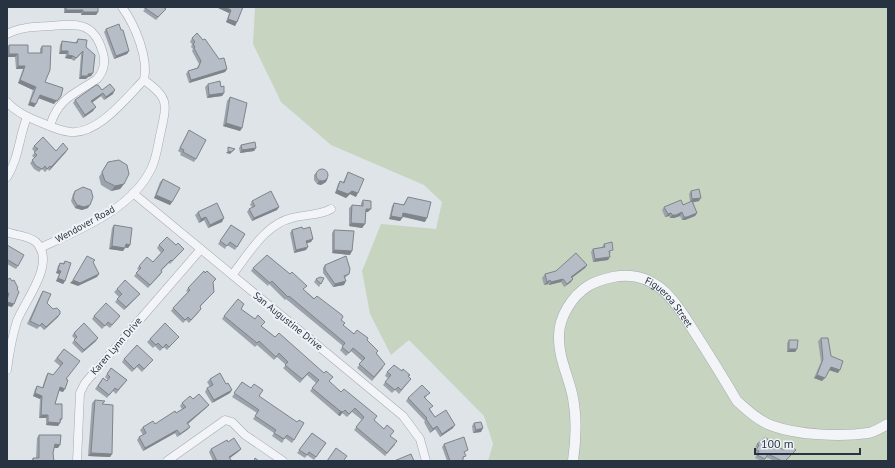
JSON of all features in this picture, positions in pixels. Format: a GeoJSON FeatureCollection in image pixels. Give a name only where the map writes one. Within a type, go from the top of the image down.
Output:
{"type":"FeatureCollection","features":[{"type":"Feature","properties":{"kind":"street"},"geometry":{"type":"LineString","coordinates":[[7,102],[19,113],[50,126],[71,132],[79,132],[93,128],[144,80],[146,73],[138,37],[131,21],[122,7]]}},
{"type":"Feature","properties":{"kind":"street"},"geometry":{"type":"LineString","coordinates":[[7,34],[32,27],[76,24],[89,29],[100,44],[104,57],[101,75],[63,100],[53,116],[50,126]]}},
{"type":"Feature","properties":{"kind":"street","name":"Wendover Road"},"geometry":{"type":"LineString","coordinates":[[40,248],[107,214],[133,193],[152,167],[166,110],[165,99],[162,94],[144,80]]}},
{"type":"Feature","properties":{"kind":"street"},"geometry":{"type":"LineString","coordinates":[[7,177],[20,147],[27,117]]}},
{"type":"Feature","properties":{"kind":"street","name":"San Augustine Drive"},"geometry":{"type":"LineString","coordinates":[[133,193],[403,416],[420,439],[426,461]]}},
{"type":"Feature","properties":{"kind":"street"},"geometry":{"type":"LineString","coordinates":[[232,275],[275,224],[292,217],[323,213],[331,209]]}},
{"type":"Feature","properties":{"kind":"street"},"geometry":{"type":"LineString","coordinates":[[7,232],[30,238],[40,248],[44,263],[43,269],[17,322],[7,370]]}},
{"type":"Feature","properties":{"kind":"street","name":"Karen Lynn Drive"},"geometry":{"type":"LineString","coordinates":[[77,461],[80,394],[85,383],[201,249]]}},
{"type":"Feature","properties":{"kind":"street","name":"Figueroa Street"},"geometry":{"type":"LineString","coordinates":[[573,461],[576,428],[573,399],[560,353],[558,335],[564,314],[580,291],[597,280],[625,274],[642,277],[656,283],[674,300],[738,401],[750,412],[772,426],[800,432],[843,435],[870,433],[888,424]]}},
{"type":"Feature","properties":{"kind":"street"},"geometry":{"type":"LineString","coordinates":[[167,461],[225,420],[232,422],[246,435],[283,461]]}},
{"type":"Feature","properties":{"kind":"green space"},"geometry":{"type":"Polygon","coordinates":[[[255,7],[888,7],[888,461],[488,461],[493,444],[484,416],[409,340],[391,355],[370,314],[362,271],[381,224],[436,229],[442,202],[424,185],[331,145],[281,102],[253,44],[255,7]]]}},
{"type":"Feature","properties":{"kind":"building"},"geometry":{"type":"Polygon","coordinates":[[[66,7],[98,7],[98,12],[66,10],[66,7]]]}},
{"type":"Feature","properties":{"kind":"building"},"geometry":{"type":"Polygon","coordinates":[[[163,7],[166,9],[158,17],[145,8],[163,7]]]}},
{"type":"Feature","properties":{"kind":"building"},"geometry":{"type":"Polygon","coordinates":[[[225,7],[243,7],[237,22],[228,19],[231,10],[225,7]]]}},
{"type":"Feature","properties":{"kind":"building"},"geometry":{"type":"Polygon","coordinates":[[[119,24],[121,30],[123,30],[129,51],[116,56],[106,29],[119,24]]]}},
{"type":"Feature","properties":{"kind":"building"},"geometry":{"type":"Polygon","coordinates":[[[197,33],[203,40],[205,39],[219,59],[224,58],[227,69],[191,80],[188,71],[198,68],[201,61],[194,48],[195,47],[193,44],[195,42],[192,38],[197,33]]]}},
{"type":"Feature","properties":{"kind":"building"},"geometry":{"type":"Polygon","coordinates":[[[78,39],[87,40],[86,47],[95,55],[93,73],[88,74],[88,76],[81,76],[83,51],[76,58],[68,55],[68,51],[61,51],[62,41],[77,43],[78,39]]]}},
{"type":"Feature","properties":{"kind":"building"},"geometry":{"type":"Polygon","coordinates":[[[9,45],[28,45],[28,53],[42,53],[42,46],[51,46],[50,70],[45,82],[63,88],[61,96],[57,101],[40,95],[36,104],[30,102],[36,87],[20,80],[25,66],[18,66],[18,54],[9,54],[9,45]]]}},
{"type":"Feature","properties":{"kind":"building"},"geometry":{"type":"Polygon","coordinates":[[[220,81],[221,87],[224,86],[224,93],[209,95],[208,84],[220,81]]]}},
{"type":"Feature","properties":{"kind":"building"},"geometry":{"type":"Polygon","coordinates":[[[110,84],[115,90],[106,97],[103,93],[91,101],[96,107],[85,115],[75,100],[96,85],[98,85],[102,90],[110,84]]]}},
{"type":"Feature","properties":{"kind":"building"},"geometry":{"type":"Polygon","coordinates":[[[230,97],[247,103],[242,128],[226,123],[230,97]]]}},
{"type":"Feature","properties":{"kind":"building"},"geometry":{"type":"Polygon","coordinates":[[[189,130],[206,140],[196,159],[183,152],[184,150],[180,148],[189,130]]]}},
{"type":"Feature","properties":{"kind":"building"},"geometry":{"type":"Polygon","coordinates":[[[43,137],[56,151],[63,143],[68,149],[51,167],[50,166],[47,169],[45,166],[42,169],[36,166],[32,160],[37,155],[34,152],[38,149],[34,146],[43,137]]]}},
{"type":"Feature","properties":{"kind":"building"},"geometry":{"type":"Polygon","coordinates":[[[255,142],[256,148],[242,150],[241,145],[255,142]]]}},
{"type":"Feature","properties":{"kind":"building"},"geometry":{"type":"Polygon","coordinates":[[[228,147],[235,149],[231,152],[228,151],[228,147]]]}},
{"type":"Feature","properties":{"kind":"building"},"geometry":{"type":"Polygon","coordinates":[[[119,160],[127,165],[129,174],[124,184],[115,186],[105,181],[102,172],[108,162],[119,160]]]}},
{"type":"Feature","properties":{"kind":"building"},"geometry":{"type":"Polygon","coordinates":[[[320,169],[324,169],[328,175],[324,181],[320,181],[316,177],[316,173],[320,169]]]}},
{"type":"Feature","properties":{"kind":"building"},"geometry":{"type":"Polygon","coordinates":[[[348,172],[364,179],[358,193],[352,191],[348,194],[337,190],[340,181],[344,183],[348,172]]]}},
{"type":"Feature","properties":{"kind":"building"},"geometry":{"type":"Polygon","coordinates":[[[163,179],[180,188],[172,202],[156,195],[163,179]]]}},
{"type":"Feature","properties":{"kind":"building"},"geometry":{"type":"Polygon","coordinates":[[[83,187],[91,190],[93,197],[90,205],[84,207],[77,205],[73,198],[75,191],[83,187]]]}},
{"type":"Feature","properties":{"kind":"building"},"geometry":{"type":"Polygon","coordinates":[[[699,189],[701,198],[692,199],[691,191],[699,189]]]}},
{"type":"Feature","properties":{"kind":"building"},"geometry":{"type":"Polygon","coordinates":[[[271,191],[279,207],[254,218],[249,209],[255,206],[252,201],[271,191]]]}},
{"type":"Feature","properties":{"kind":"building"},"geometry":{"type":"Polygon","coordinates":[[[408,197],[431,202],[427,218],[403,213],[402,218],[391,216],[394,203],[404,205],[408,197]]]}},
{"type":"Feature","properties":{"kind":"building"},"geometry":{"type":"Polygon","coordinates":[[[363,200],[371,201],[371,209],[366,209],[365,224],[351,223],[352,205],[363,206],[363,200]]]}},
{"type":"Feature","properties":{"kind":"building"},"geometry":{"type":"Polygon","coordinates":[[[681,200],[683,205],[692,201],[697,213],[687,217],[684,217],[682,212],[676,215],[672,215],[671,213],[668,214],[664,207],[681,200]]]}},
{"type":"Feature","properties":{"kind":"building"},"geometry":{"type":"Polygon","coordinates":[[[217,203],[224,218],[210,225],[206,217],[201,219],[198,212],[217,203]]]}},
{"type":"Feature","properties":{"kind":"building"},"geometry":{"type":"Polygon","coordinates":[[[114,225],[132,228],[130,245],[126,244],[125,248],[112,246],[114,225]]]}},
{"type":"Feature","properties":{"kind":"building"},"geometry":{"type":"Polygon","coordinates":[[[231,225],[245,234],[237,247],[230,242],[227,246],[220,241],[231,225]]]}},
{"type":"Feature","properties":{"kind":"building"},"geometry":{"type":"Polygon","coordinates":[[[302,227],[303,229],[310,227],[313,239],[306,241],[308,247],[296,250],[292,230],[302,227]]]}},
{"type":"Feature","properties":{"kind":"building"},"geometry":{"type":"Polygon","coordinates":[[[334,230],[354,231],[352,251],[334,250],[334,230]]]}},
{"type":"Feature","properties":{"kind":"building"},"geometry":{"type":"Polygon","coordinates":[[[167,237],[176,245],[178,243],[184,249],[161,270],[162,272],[150,285],[136,273],[141,268],[139,266],[147,257],[153,262],[164,250],[159,245],[167,237]]]}},
{"type":"Feature","properties":{"kind":"building"},"geometry":{"type":"Polygon","coordinates":[[[612,242],[613,250],[609,251],[610,257],[595,259],[593,249],[605,247],[604,244],[612,242]]]}},
{"type":"Feature","properties":{"kind":"building"},"geometry":{"type":"Polygon","coordinates":[[[7,245],[24,255],[18,266],[8,260],[7,261],[7,245]]]}},
{"type":"Feature","properties":{"kind":"building"},"geometry":{"type":"Polygon","coordinates":[[[576,253],[587,265],[571,277],[573,279],[567,284],[563,279],[551,282],[550,280],[547,282],[545,274],[556,271],[576,253]]]}},
{"type":"Feature","properties":{"kind":"building"},"geometry":{"type":"Polygon","coordinates":[[[267,255],[290,274],[292,272],[307,286],[303,289],[314,299],[317,296],[342,315],[343,317],[341,320],[345,323],[343,325],[354,334],[357,330],[368,338],[367,340],[378,351],[376,353],[385,364],[374,377],[359,364],[365,358],[353,348],[349,353],[342,347],[345,343],[289,296],[288,297],[272,281],[270,283],[253,268],[267,255]]]}},
{"type":"Feature","properties":{"kind":"building"},"geometry":{"type":"Polygon","coordinates":[[[87,256],[95,260],[93,262],[99,274],[80,283],[73,280],[87,256]]]}},
{"type":"Feature","properties":{"kind":"building"},"geometry":{"type":"Polygon","coordinates":[[[346,256],[350,269],[349,274],[344,276],[346,281],[335,284],[325,270],[325,265],[346,256]]]}},
{"type":"Feature","properties":{"kind":"building"},"geometry":{"type":"Polygon","coordinates":[[[65,261],[71,263],[65,281],[58,278],[61,271],[58,270],[60,263],[64,264],[65,261]]]}},
{"type":"Feature","properties":{"kind":"building"},"geometry":{"type":"Polygon","coordinates":[[[204,271],[205,273],[207,271],[216,279],[213,282],[214,292],[200,306],[201,309],[191,320],[188,317],[185,320],[173,308],[190,290],[188,288],[204,271]]]}},
{"type":"Feature","properties":{"kind":"building"},"geometry":{"type":"Polygon","coordinates":[[[320,277],[324,278],[321,284],[316,279],[320,277]]]}},
{"type":"Feature","properties":{"kind":"building"},"geometry":{"type":"Polygon","coordinates":[[[10,278],[12,281],[14,280],[19,292],[14,304],[7,302],[9,293],[7,294],[7,280],[10,278]]]}},
{"type":"Feature","properties":{"kind":"building"},"geometry":{"type":"Polygon","coordinates":[[[125,280],[140,294],[126,307],[117,299],[122,294],[117,289],[125,280]]]}},
{"type":"Feature","properties":{"kind":"building"},"geometry":{"type":"Polygon","coordinates":[[[43,291],[51,294],[47,303],[53,309],[57,308],[60,311],[60,314],[46,327],[42,323],[40,326],[30,321],[43,291]]]}},
{"type":"Feature","properties":{"kind":"building"},"geometry":{"type":"Polygon","coordinates":[[[238,299],[244,304],[241,309],[255,319],[258,315],[265,322],[261,326],[275,337],[279,333],[324,373],[326,371],[333,377],[329,381],[341,392],[344,389],[377,416],[374,420],[384,429],[387,425],[394,431],[390,436],[397,441],[387,453],[356,427],[364,417],[355,408],[349,414],[345,410],[343,412],[340,411],[312,388],[319,380],[309,372],[302,379],[285,365],[288,362],[279,353],[276,357],[259,341],[257,343],[224,316],[238,299]]]}},
{"type":"Feature","properties":{"kind":"building"},"geometry":{"type":"Polygon","coordinates":[[[106,303],[120,316],[112,325],[108,322],[105,326],[94,316],[106,303]]]}},
{"type":"Feature","properties":{"kind":"building"},"geometry":{"type":"Polygon","coordinates":[[[84,323],[98,338],[84,350],[74,340],[77,337],[74,333],[84,323]]]}},
{"type":"Feature","properties":{"kind":"building"},"geometry":{"type":"Polygon","coordinates":[[[165,323],[179,337],[169,347],[166,344],[163,348],[158,343],[156,345],[150,339],[165,323]]]}},
{"type":"Feature","properties":{"kind":"building"},"geometry":{"type":"Polygon","coordinates":[[[821,338],[828,338],[831,356],[843,361],[840,370],[831,367],[825,378],[817,375],[823,359],[821,338]]]}},
{"type":"Feature","properties":{"kind":"building"},"geometry":{"type":"Polygon","coordinates":[[[789,340],[798,340],[797,349],[789,349],[789,340]]]}},
{"type":"Feature","properties":{"kind":"building"},"geometry":{"type":"Polygon","coordinates":[[[137,345],[153,360],[144,369],[139,364],[134,369],[124,359],[137,345]]]}},
{"type":"Feature","properties":{"kind":"building"},"geometry":{"type":"Polygon","coordinates":[[[64,349],[80,361],[66,379],[68,380],[65,389],[60,387],[55,404],[62,404],[62,419],[60,419],[60,423],[48,422],[48,415],[41,415],[42,396],[35,393],[37,386],[43,388],[48,373],[53,375],[63,363],[57,358],[64,349]]]}},
{"type":"Feature","properties":{"kind":"building"},"geometry":{"type":"Polygon","coordinates":[[[394,365],[402,371],[403,369],[410,375],[408,376],[411,379],[401,390],[398,387],[395,390],[385,382],[391,375],[387,372],[394,365]]]}},
{"type":"Feature","properties":{"kind":"building"},"geometry":{"type":"Polygon","coordinates":[[[111,368],[127,380],[118,390],[115,388],[109,395],[98,386],[103,378],[107,381],[110,377],[107,374],[111,368]]]}},
{"type":"Feature","properties":{"kind":"building"},"geometry":{"type":"Polygon","coordinates":[[[220,373],[226,384],[228,383],[232,390],[214,400],[207,388],[213,385],[210,379],[220,373]]]}},
{"type":"Feature","properties":{"kind":"building"},"geometry":{"type":"Polygon","coordinates":[[[242,382],[251,388],[254,384],[263,390],[259,396],[297,422],[299,420],[304,423],[294,440],[287,435],[284,439],[274,433],[276,430],[255,416],[259,410],[234,393],[242,382]]]}},
{"type":"Feature","properties":{"kind":"building"},"geometry":{"type":"Polygon","coordinates":[[[422,385],[430,393],[424,397],[433,406],[429,409],[435,417],[446,410],[455,425],[442,434],[437,426],[433,429],[426,419],[427,418],[408,398],[422,385]]]}},
{"type":"Feature","properties":{"kind":"building"},"geometry":{"type":"Polygon","coordinates":[[[199,394],[209,405],[187,423],[190,427],[180,434],[177,430],[145,448],[139,437],[146,433],[143,427],[153,421],[155,424],[175,411],[176,413],[186,407],[182,403],[190,396],[193,399],[199,394]]]}},
{"type":"Feature","properties":{"kind":"building"},"geometry":{"type":"Polygon","coordinates":[[[95,400],[105,401],[102,404],[113,405],[112,454],[91,453],[95,400]]]}},
{"type":"Feature","properties":{"kind":"building"},"geometry":{"type":"Polygon","coordinates":[[[481,422],[483,428],[476,430],[474,423],[481,422]]]}},
{"type":"Feature","properties":{"kind":"building"},"geometry":{"type":"Polygon","coordinates":[[[312,433],[326,443],[316,457],[309,452],[307,455],[299,450],[312,433]]]}},
{"type":"Feature","properties":{"kind":"building"},"geometry":{"type":"Polygon","coordinates":[[[39,435],[61,435],[60,445],[55,444],[53,453],[54,461],[33,461],[33,458],[39,458],[39,435]]]}},
{"type":"Feature","properties":{"kind":"building"},"geometry":{"type":"Polygon","coordinates":[[[464,437],[468,450],[464,452],[466,456],[463,457],[463,461],[450,461],[444,444],[464,437]]]}},
{"type":"Feature","properties":{"kind":"building"},"geometry":{"type":"Polygon","coordinates":[[[766,437],[770,443],[784,450],[789,444],[796,450],[785,461],[768,454],[765,459],[757,455],[759,451],[756,450],[759,445],[757,444],[766,437]]]}},
{"type":"Feature","properties":{"kind":"building"},"geometry":{"type":"Polygon","coordinates":[[[234,438],[241,449],[229,457],[231,460],[230,461],[217,461],[211,449],[227,440],[228,442],[234,438]]]}},
{"type":"Feature","properties":{"kind":"building"},"geometry":{"type":"Polygon","coordinates":[[[336,448],[347,456],[344,460],[345,461],[327,461],[336,448]]]}},
{"type":"Feature","properties":{"kind":"building"},"geometry":{"type":"Polygon","coordinates":[[[411,454],[414,461],[394,461],[411,454]]]}}]}
